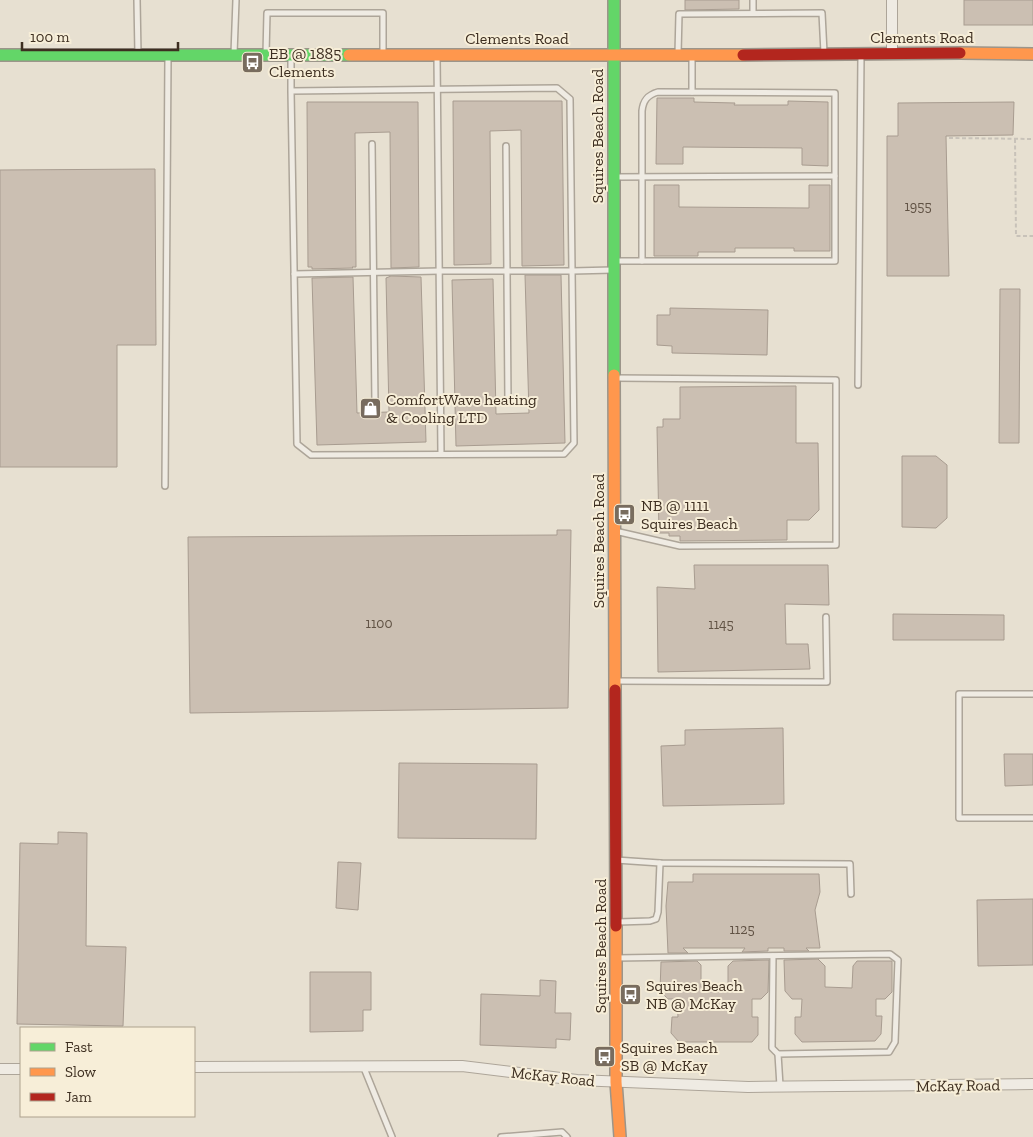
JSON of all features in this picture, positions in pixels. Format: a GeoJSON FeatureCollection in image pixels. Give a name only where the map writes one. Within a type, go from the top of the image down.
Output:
{"type":"FeatureCollection","features":[{"type":"Feature","properties":{"kind":"street","name":"Squires Beach Road"},"geometry":{"type":"LineString","coordinates":[[614,0],[616,1082],[620,1137]]}},
{"type":"Feature","properties":{"kind":"street"},"geometry":{"type":"LineString","coordinates":[[892,0],[892,52]]}},
{"type":"Feature","properties":{"kind":"street","name":"Clements Road"},"geometry":{"type":"LineString","coordinates":[[0,55],[678,55],[892,52],[1033,54]]}},
{"type":"Feature","properties":{"kind":"street","name":"McKay Road"},"geometry":{"type":"LineString","coordinates":[[195,1068],[462,1066],[577,1080],[748,1087],[1033,1084]]}},
{"type":"Feature","properties":{"kind":"street"},"geometry":{"type":"LineString","coordinates":[[0,1069],[20,1069]]}},
{"type":"Feature","properties":{"kind":"lane"},"geometry":{"type":"LineString","coordinates":[[137,0],[138,54]]}},
{"type":"Feature","properties":{"kind":"lane"},"geometry":{"type":"LineString","coordinates":[[234,54],[236,0]]}},
{"type":"Feature","properties":{"kind":"lane"},"geometry":{"type":"LineString","coordinates":[[753,0],[753,13]]}},
{"type":"Feature","properties":{"kind":"lane"},"geometry":{"type":"LineString","coordinates":[[266,54],[267,13],[383,13],[383,54]]}},
{"type":"Feature","properties":{"kind":"lane"},"geometry":{"type":"LineString","coordinates":[[678,55],[679,14],[822,13],[824,53]]}},
{"type":"Feature","properties":{"kind":"lane"},"geometry":{"type":"LineString","coordinates":[[858,385],[861,53]]}},
{"type":"Feature","properties":{"kind":"lane"},"geometry":{"type":"LineString","coordinates":[[165,486],[168,54]]}},
{"type":"Feature","properties":{"kind":"lane"},"geometry":{"type":"LineString","coordinates":[[291,54],[291,91],[297,444],[311,455],[564,454],[574,443],[570,99],[557,88],[291,91]]}},
{"type":"Feature","properties":{"kind":"lane"},"geometry":{"type":"LineString","coordinates":[[437,54],[441,454]]}},
{"type":"Feature","properties":{"kind":"lane"},"geometry":{"type":"LineString","coordinates":[[692,54],[692,92]]}},
{"type":"Feature","properties":{"kind":"lane"},"geometry":{"type":"LineString","coordinates":[[294,274],[440,271],[572,272],[642,261],[835,261],[835,93],[658,92],[648,96],[644,100],[642,111],[642,261]]}},
{"type":"Feature","properties":{"kind":"lane"},"geometry":{"type":"LineString","coordinates":[[372,144],[375,403]]}},
{"type":"Feature","properties":{"kind":"lane"},"geometry":{"type":"LineString","coordinates":[[506,146],[508,402]]}},
{"type":"Feature","properties":{"kind":"lane"},"geometry":{"type":"LineString","coordinates":[[614,177],[835,176]]}},
{"type":"Feature","properties":{"kind":"lane"},"geometry":{"type":"LineString","coordinates":[[614,530],[680,546],[836,545],[836,380],[615,378]]}},
{"type":"Feature","properties":{"kind":"lane"},"geometry":{"type":"LineString","coordinates":[[614,681],[827,682],[826,617]]}},
{"type":"Feature","properties":{"kind":"lane"},"geometry":{"type":"LineString","coordinates":[[1033,694],[958,694],[959,818],[1033,818]]}},
{"type":"Feature","properties":{"kind":"lane"},"geometry":{"type":"LineString","coordinates":[[616,860],[660,863],[850,864],[850,894]]}},
{"type":"Feature","properties":{"kind":"lane"},"geometry":{"type":"LineString","coordinates":[[616,922],[650,921],[656,919],[660,863]]}},
{"type":"Feature","properties":{"kind":"lane"},"geometry":{"type":"LineString","coordinates":[[616,958],[890,954],[898,960],[895,1042],[888,1052],[778,1054]]}},
{"type":"Feature","properties":{"kind":"lane"},"geometry":{"type":"LineString","coordinates":[[773,956],[772,1048],[778,1054],[780,1086]]}},
{"type":"Feature","properties":{"kind":"lane"},"geometry":{"type":"LineString","coordinates":[[364,1068],[392,1137]]}},
{"type":"Feature","properties":{"kind":"lane"},"geometry":{"type":"LineString","coordinates":[[501,1137],[562,1132],[567,1137]]}},
{"type":"Feature","properties":{"kind":"path"},"geometry":{"type":"LineString","coordinates":[[950,138],[1033,139]]}},
{"type":"Feature","properties":{"kind":"path"},"geometry":{"type":"LineString","coordinates":[[1015,139],[1016,236],[1033,236]]}},
{"type":"Feature","properties":{"kind":"building"},"geometry":{"type":"Polygon","coordinates":[[[685,0],[739,0],[739,9],[685,10],[685,0]]]}},
{"type":"Feature","properties":{"kind":"building"},"geometry":{"type":"Polygon","coordinates":[[[964,0],[1033,0],[1033,25],[964,25],[964,0]]]}},
{"type":"Feature","properties":{"kind":"building"},"geometry":{"type":"Polygon","coordinates":[[[657,98],[694,98],[694,102],[735,103],[734,105],[788,105],[788,101],[828,102],[828,166],[802,165],[802,148],[683,147],[683,164],[656,164],[657,98]]]}},
{"type":"Feature","properties":{"kind":"building"},"geometry":{"type":"Polygon","coordinates":[[[453,101],[562,101],[564,265],[522,266],[521,130],[490,131],[491,264],[454,265],[453,101]]]}},
{"type":"Feature","properties":{"kind":"building"},"geometry":{"type":"Polygon","coordinates":[[[307,102],[418,102],[419,267],[391,268],[390,132],[355,133],[356,267],[312,269],[312,267],[308,267],[307,102]]]}},
{"type":"Feature","properties":{"kind":"building"},"geometry":{"type":"Polygon","coordinates":[[[1014,102],[1013,135],[946,136],[949,276],[887,276],[887,136],[898,136],[898,103],[1014,102]]]}},
{"type":"Feature","properties":{"kind":"building"},"geometry":{"type":"Polygon","coordinates":[[[155,169],[156,345],[117,345],[117,467],[0,467],[0,170],[155,169]]]}},
{"type":"Feature","properties":{"kind":"building"},"geometry":{"type":"Polygon","coordinates":[[[654,185],[679,185],[679,207],[809,208],[809,185],[830,185],[830,251],[794,251],[794,248],[735,248],[735,252],[698,252],[698,256],[654,256],[654,185]]]}},
{"type":"Feature","properties":{"kind":"building"},"geometry":{"type":"Polygon","coordinates":[[[525,275],[561,275],[565,443],[456,446],[452,280],[493,279],[496,414],[529,413],[525,275]]]}},
{"type":"Feature","properties":{"kind":"building"},"geometry":{"type":"Polygon","coordinates":[[[391,276],[421,277],[426,442],[317,445],[312,278],[353,277],[357,413],[389,412],[386,278],[391,276]]]}},
{"type":"Feature","properties":{"kind":"building"},"geometry":{"type":"Polygon","coordinates":[[[1000,289],[1020,289],[1019,443],[999,443],[1000,289]]]}},
{"type":"Feature","properties":{"kind":"building"},"geometry":{"type":"Polygon","coordinates":[[[670,308],[768,310],[767,355],[672,353],[672,346],[657,345],[657,315],[670,315],[670,308]]]}},
{"type":"Feature","properties":{"kind":"building"},"geometry":{"type":"Polygon","coordinates":[[[796,386],[796,443],[818,443],[819,510],[809,520],[787,520],[787,540],[680,541],[680,536],[669,536],[669,533],[659,533],[657,427],[663,427],[663,419],[680,419],[680,387],[796,386]]]}},
{"type":"Feature","properties":{"kind":"building"},"geometry":{"type":"Polygon","coordinates":[[[902,456],[936,456],[947,465],[947,518],[936,528],[902,527],[902,456]]]}},
{"type":"Feature","properties":{"kind":"building"},"geometry":{"type":"Polygon","coordinates":[[[557,530],[571,530],[568,708],[190,713],[188,537],[557,535],[557,530]]]}},
{"type":"Feature","properties":{"kind":"building"},"geometry":{"type":"Polygon","coordinates":[[[694,565],[828,565],[829,605],[785,604],[786,644],[808,644],[810,669],[658,672],[657,587],[695,589],[694,565]]]}},
{"type":"Feature","properties":{"kind":"building"},"geometry":{"type":"Polygon","coordinates":[[[893,614],[1004,615],[1004,640],[893,640],[893,614]]]}},
{"type":"Feature","properties":{"kind":"building"},"geometry":{"type":"Polygon","coordinates":[[[783,728],[784,804],[663,806],[661,746],[685,745],[685,730],[783,728]]]}},
{"type":"Feature","properties":{"kind":"building"},"geometry":{"type":"Polygon","coordinates":[[[1004,754],[1033,754],[1033,785],[1005,786],[1004,754]]]}},
{"type":"Feature","properties":{"kind":"building"},"geometry":{"type":"Polygon","coordinates":[[[399,763],[537,764],[536,839],[398,838],[399,763]]]}},
{"type":"Feature","properties":{"kind":"building"},"geometry":{"type":"Polygon","coordinates":[[[58,832],[87,833],[86,946],[126,947],[123,1026],[17,1024],[20,843],[58,844],[58,832]]]}},
{"type":"Feature","properties":{"kind":"building"},"geometry":{"type":"Polygon","coordinates":[[[338,862],[361,863],[358,910],[336,908],[338,862]]]}},
{"type":"Feature","properties":{"kind":"building"},"geometry":{"type":"Polygon","coordinates":[[[693,874],[819,874],[820,892],[815,910],[820,948],[806,948],[809,951],[784,951],[784,948],[768,948],[768,951],[742,952],[745,948],[683,948],[688,953],[668,953],[666,906],[668,882],[693,882],[693,874]]]}},
{"type":"Feature","properties":{"kind":"building"},"geometry":{"type":"Polygon","coordinates":[[[1033,899],[1033,965],[978,966],[977,900],[1033,899]]]}},
{"type":"Feature","properties":{"kind":"building"},"geometry":{"type":"Polygon","coordinates":[[[818,959],[825,966],[825,987],[852,988],[853,966],[857,961],[892,961],[892,992],[885,999],[876,999],[876,1016],[882,1016],[881,1034],[875,1041],[802,1042],[795,1034],[795,1017],[801,1017],[802,999],[792,999],[785,991],[784,960],[818,959]]]}},
{"type":"Feature","properties":{"kind":"building"},"geometry":{"type":"Polygon","coordinates":[[[769,960],[768,992],[761,999],[752,999],[752,1017],[758,1017],[758,1035],[752,1042],[679,1042],[671,1033],[672,1017],[678,1017],[677,999],[668,999],[660,991],[661,962],[697,961],[701,965],[701,987],[728,987],[728,966],[733,961],[769,960]]]}},
{"type":"Feature","properties":{"kind":"building"},"geometry":{"type":"Polygon","coordinates":[[[310,972],[371,972],[371,1010],[363,1010],[363,1031],[310,1032],[310,972]]]}},
{"type":"Feature","properties":{"kind":"building"},"geometry":{"type":"Polygon","coordinates":[[[540,980],[556,981],[555,1013],[571,1013],[570,1040],[556,1039],[556,1048],[480,1045],[481,994],[540,996],[540,980]]]}},
{"type":"Feature","properties":{"kind":"traffic: fast"},"geometry":{"type":"LineString","coordinates":[[614,0],[614,375]]}},
{"type":"Feature","properties":{"kind":"traffic: fast"},"geometry":{"type":"LineString","coordinates":[[0,55],[349,55]]}},
{"type":"Feature","properties":{"kind":"traffic: slow"},"geometry":{"type":"LineString","coordinates":[[960,53],[1033,54]]}},
{"type":"Feature","properties":{"kind":"traffic: slow"},"geometry":{"type":"LineString","coordinates":[[349,55],[743,55]]}},
{"type":"Feature","properties":{"kind":"traffic: slow"},"geometry":{"type":"LineString","coordinates":[[614,375],[615,690]]}},
{"type":"Feature","properties":{"kind":"traffic: slow"},"geometry":{"type":"LineString","coordinates":[[616,926],[616,1082],[620,1137]]}},
{"type":"Feature","properties":{"kind":"traffic: jam"},"geometry":{"type":"LineString","coordinates":[[743,55],[960,53]]}},
{"type":"Feature","properties":{"kind":"traffic: jam"},"geometry":{"type":"LineString","coordinates":[[615,690],[616,926]]}},
{"type":"Feature","properties":{"kind":"place","name":"EB @ 1885 Clements"},"geometry":{"type":"Point","coordinates":[253,62]}},
{"type":"Feature","properties":{"kind":"place","name":"ComfortWave heating & Cooling LTD"},"geometry":{"type":"Point","coordinates":[370,408]}},
{"type":"Feature","properties":{"kind":"place","name":"NB @ 1111 Squires Beach"},"geometry":{"type":"Point","coordinates":[625,514]}},
{"type":"Feature","properties":{"kind":"place","name":"Squires Beach NB @ McKay"},"geometry":{"type":"Point","coordinates":[630,994]}},
{"type":"Feature","properties":{"kind":"place","name":"Squires Beach SB @ McKay"},"geometry":{"type":"Point","coordinates":[605,1056]}}]}
